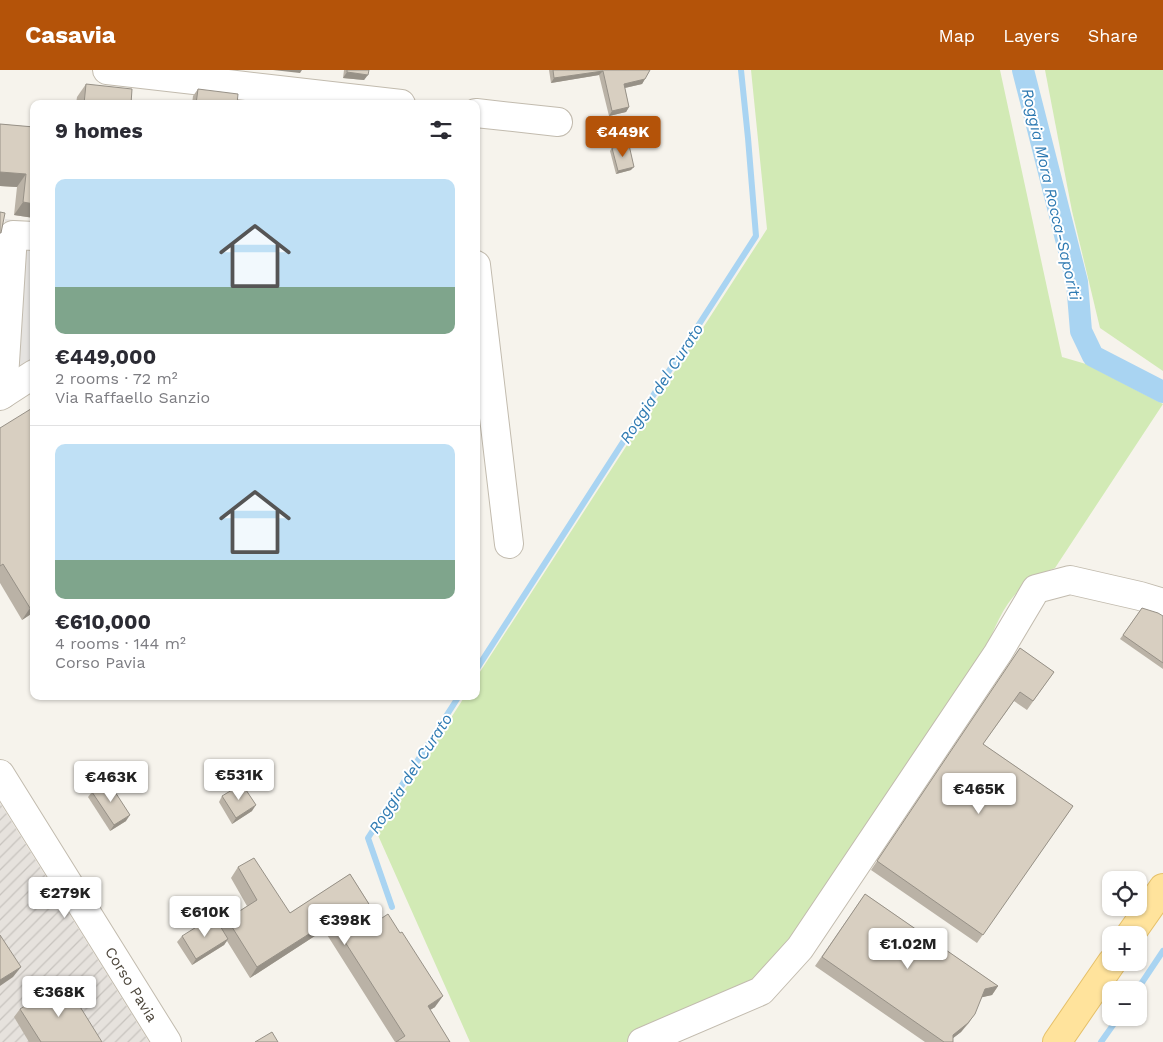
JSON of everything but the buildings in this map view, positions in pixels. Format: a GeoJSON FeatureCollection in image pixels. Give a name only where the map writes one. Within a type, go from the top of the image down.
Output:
{"type":"FeatureCollection","features":[{"type":"Feature","properties":{"kind":"main road"},"geometry":{"type":"LineString","coordinates":[[1136,926],[1163,888]]}},
{"type":"Feature","properties":{"kind":"main road"},"geometry":{"type":"LineString","coordinates":[[1057,1042],[1106,971]]}},
{"type":"Feature","properties":{"kind":"street"},"geometry":{"type":"LineString","coordinates":[[107,70],[367,100]]}},
{"type":"Feature","properties":{"kind":"street"},"geometry":{"type":"LineString","coordinates":[[480,112],[558,122]]}},
{"type":"Feature","properties":{"kind":"street"},"geometry":{"type":"LineString","coordinates":[[2,395],[14,235],[30,236]]}},
{"type":"Feature","properties":{"kind":"street"},"geometry":{"type":"LineString","coordinates":[[480,299],[509,544]]}},
{"type":"Feature","properties":{"kind":"street"},"geometry":{"type":"LineString","coordinates":[[2,395],[30,377]]}},
{"type":"Feature","properties":{"kind":"street"},"geometry":{"type":"LineString","coordinates":[[642,1042],[761,991],[800,948],[998,653],[1036,589],[1070,580],[1163,603]]}},
{"type":"Feature","properties":{"kind":"street","name":"Corso Pavia"},"geometry":{"type":"LineString","coordinates":[[0,774],[167,1042]]}},
{"type":"Feature","properties":{"kind":"shaded area"},"geometry":{"type":"Polygon","coordinates":[[[5,219],[30,222],[30,367],[22,372],[18,364],[0,287],[5,219]]]}},
{"type":"Feature","properties":{"kind":"shaded area"},"geometry":{"type":"Polygon","coordinates":[[[0,803],[149,1042],[0,1042],[0,803]]]}},
{"type":"Feature","properties":{"kind":"green space"},"geometry":{"type":"Polygon","coordinates":[[[751,70],[1000,70],[1062,357],[1086,364],[1163,404],[1055,568],[1028,582],[1010,601],[996,625],[985,652],[787,946],[761,974],[739,991],[710,1008],[626,1042],[470,1042],[377,833],[462,700],[480,700],[480,672],[767,229],[751,70]]]}},
{"type":"Feature","properties":{"kind":"green space"},"geometry":{"type":"Polygon","coordinates":[[[1045,70],[1163,70],[1163,371],[1100,328],[1072,211],[1045,70]]]}},
{"type":"Feature","properties":{"kind":"waterway","name":"Roggia del Curato"},"geometry":{"type":"LineString","coordinates":[[480,664],[756,236],[741,70]]}},
{"type":"Feature","properties":{"kind":"waterway","name":"Roggia Mora Rocca-Saporiti"},"geometry":{"type":"LineString","coordinates":[[1023,70],[1077,282],[1081,331],[1093,356],[1163,392]]}},
{"type":"Feature","properties":{"kind":"waterway","name":"Roggia del Curato"},"geometry":{"type":"LineString","coordinates":[[392,907],[368,838],[456,700]]}},
{"type":"Feature","properties":{"kind":"waterway"},"geometry":{"type":"LineString","coordinates":[[1143,981],[1163,951]]}},
{"type":"Feature","properties":{"kind":"waterway"},"geometry":{"type":"LineString","coordinates":[[1101,1042],[1112,1026]]}}]}
